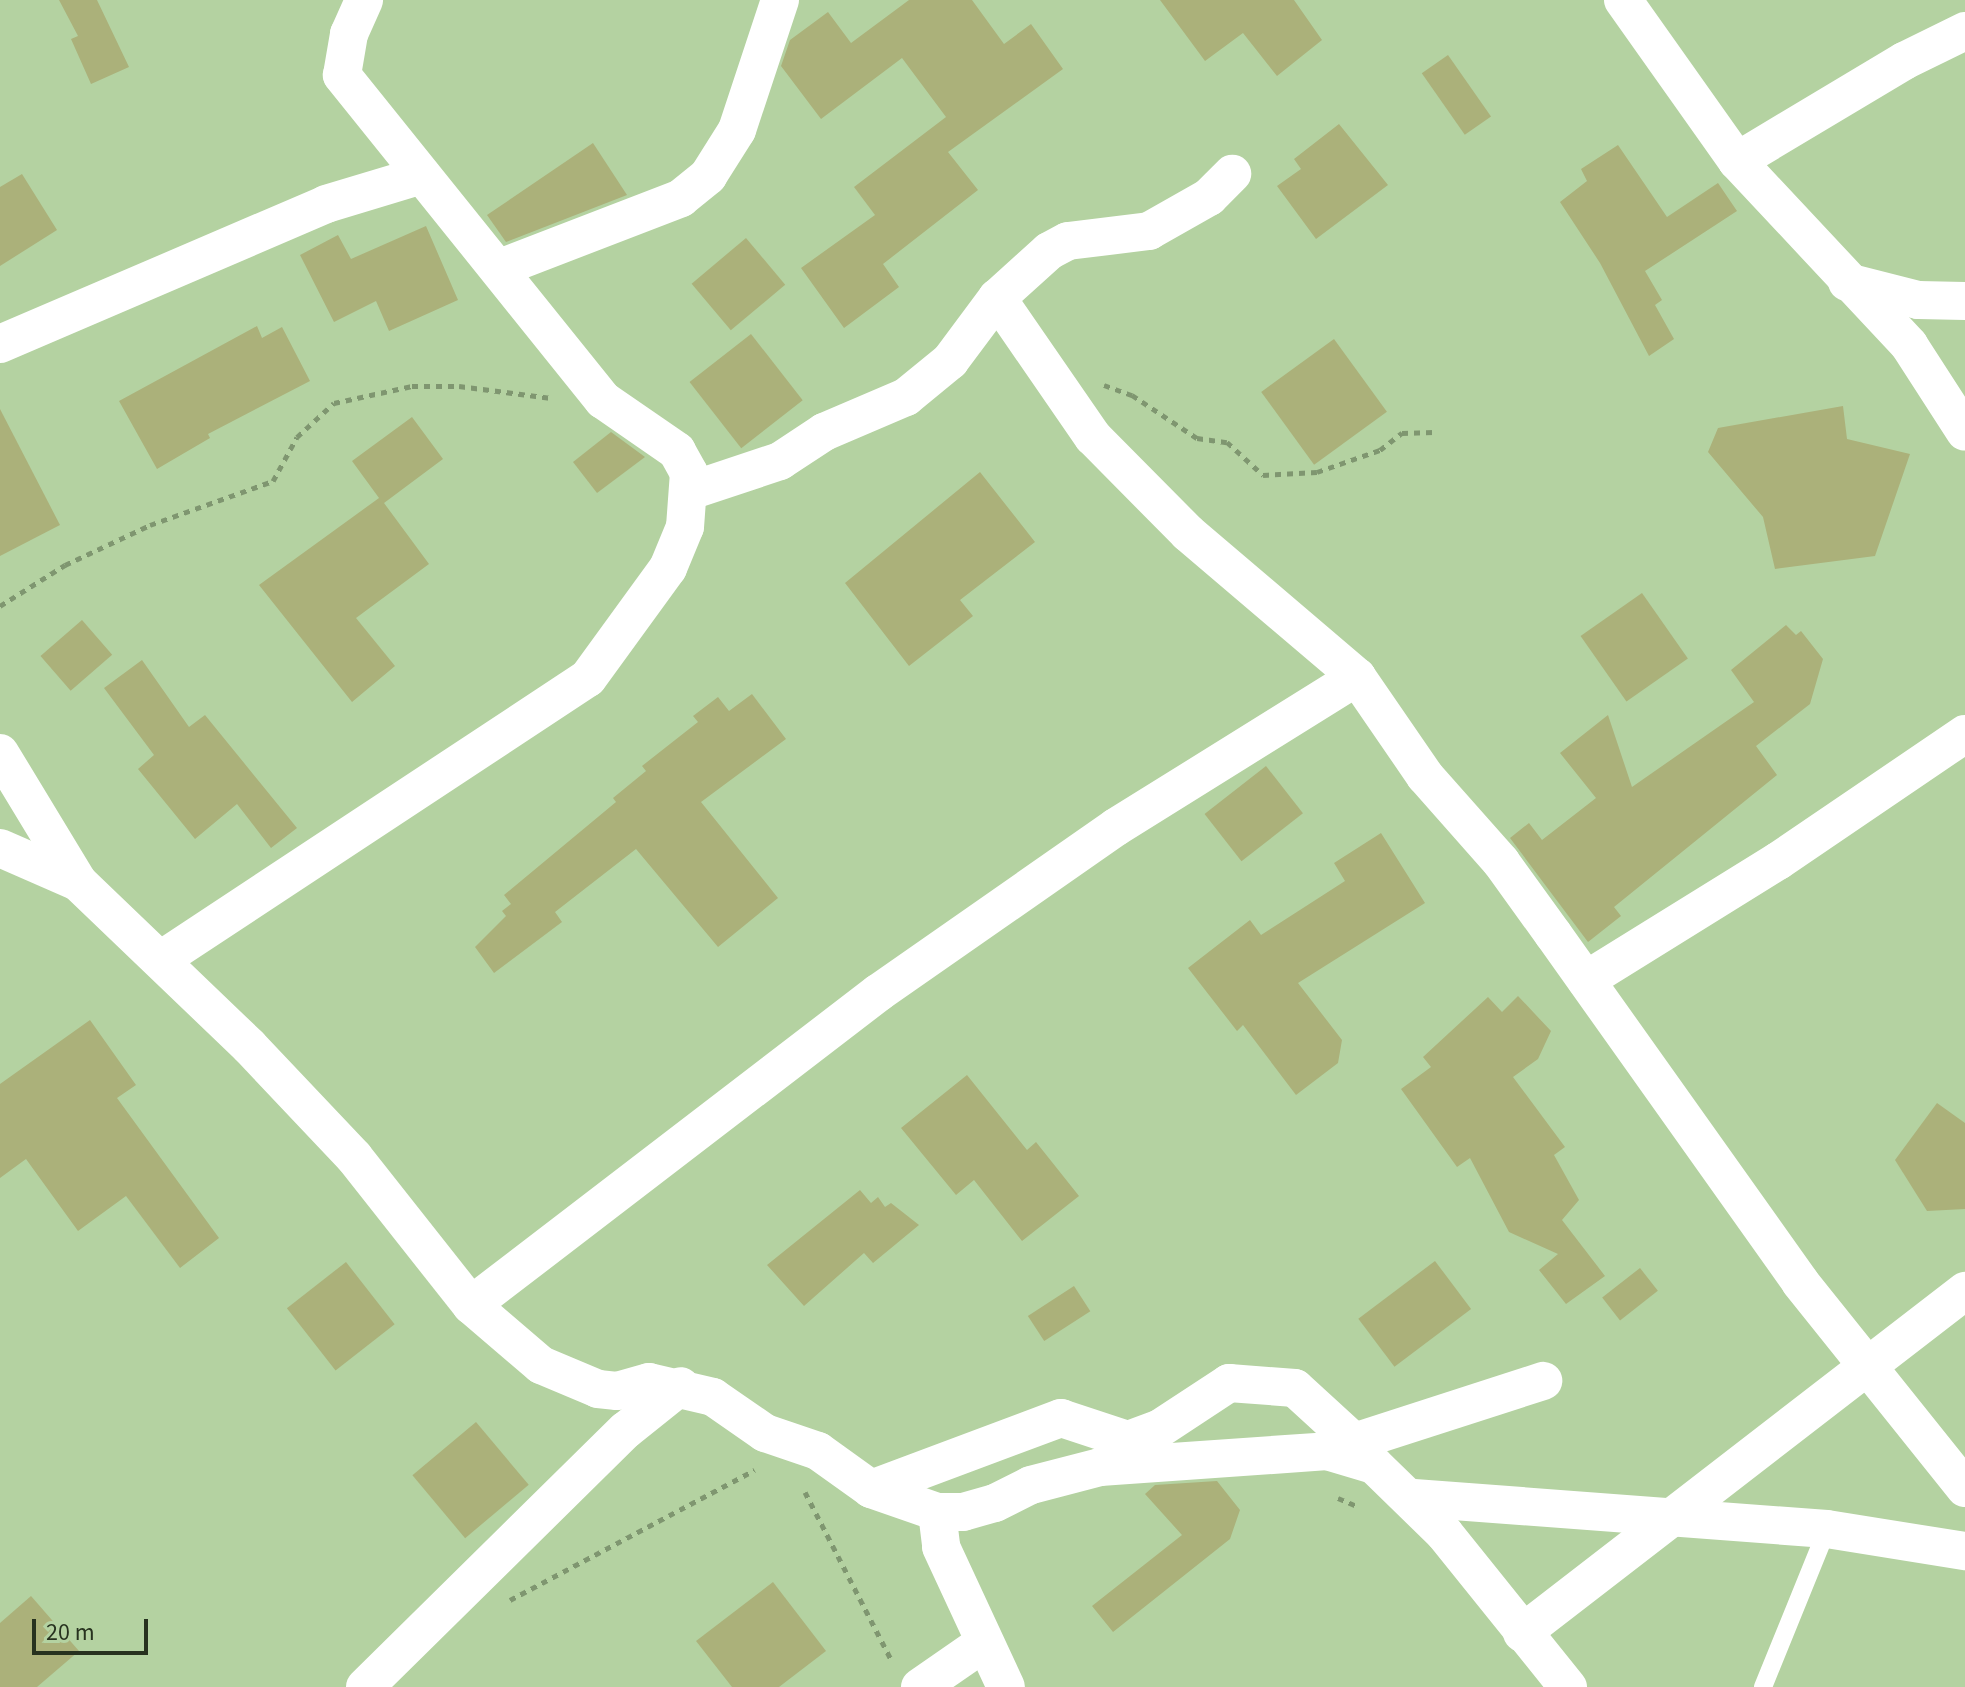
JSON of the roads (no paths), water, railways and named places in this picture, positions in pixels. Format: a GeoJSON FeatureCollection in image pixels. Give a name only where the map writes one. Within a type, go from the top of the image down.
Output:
{"type":"FeatureCollection","features":[{"type":"Feature","properties":{"kind":"street"},"geometry":{"type":"LineString","coordinates":[[162,959],[588,678],[668,568],[685,527],[689,473],[677,451],[603,400],[342,75],[349,34],[364,0]]}},
{"type":"Feature","properties":{"kind":"street"},"geometry":{"type":"LineString","coordinates":[[500,268],[681,198],[708,176],[737,130],[780,0]]}},
{"type":"Feature","properties":{"kind":"street"},"geometry":{"type":"LineString","coordinates":[[1623,0],[1737,161],[1909,345],[1965,432]]}},
{"type":"Feature","properties":{"kind":"street"},"geometry":{"type":"LineString","coordinates":[[1737,161],[1904,61],[1965,31]]}},
{"type":"Feature","properties":{"kind":"street"},"geometry":{"type":"LineString","coordinates":[[690,491],[780,461],[824,432],[906,397],[967,343],[997,298],[1059,246],[1149,231],[1209,197],[1232,174]]}},
{"type":"Feature","properties":{"kind":"street"},"geometry":{"type":"LineString","coordinates":[[0,344],[326,204],[422,175]]}},
{"type":"Feature","properties":{"kind":"street"},"geometry":{"type":"LineString","coordinates":[[1847,282],[1918,300],[1965,301]]}},
{"type":"Feature","properties":{"kind":"street"},"geometry":{"type":"LineString","coordinates":[[997,298],[1093,437],[1147,493],[1357,677],[1425,776],[1501,862],[1800,1282],[1869,1362],[1965,1488]]}},
{"type":"Feature","properties":{"kind":"street"},"geometry":{"type":"LineString","coordinates":[[471,1305],[890,984],[1116,827],[1357,677]]}},
{"type":"Feature","properties":{"kind":"street"},"geometry":{"type":"LineString","coordinates":[[1586,980],[1778,861],[1965,734]]}},
{"type":"Feature","properties":{"kind":"street"},"geometry":{"type":"LineString","coordinates":[[0,753],[78,882],[162,959],[354,1157],[471,1305],[501,1335],[574,1383],[617,1391],[649,1382],[681,1386],[713,1397],[765,1433],[818,1451],[871,1489],[937,1512],[963,1512],[1031,1485],[1100,1467],[1327,1451],[1374,1465],[1414,1498],[1568,1687]]}},
{"type":"Feature","properties":{"kind":"street"},"geometry":{"type":"LineString","coordinates":[[0,848],[78,882]]}},
{"type":"Feature","properties":{"kind":"street"},"geometry":{"type":"LineString","coordinates":[[1522,1633],[1869,1362],[1965,1291]]}},
{"type":"Feature","properties":{"kind":"street"},"geometry":{"type":"LineString","coordinates":[[871,1489],[1061,1418],[1128,1440],[1159,1429],[1229,1383],[1295,1388],[1354,1442],[1543,1381]]}},
{"type":"Feature","properties":{"kind":"street"},"geometry":{"type":"LineString","coordinates":[[365,1687],[626,1430],[681,1386]]}},
{"type":"Feature","properties":{"kind":"street"},"geometry":{"type":"LineString","coordinates":[[1414,1498],[1827,1529],[1965,1551]]}},
{"type":"Feature","properties":{"kind":"street"},"geometry":{"type":"LineString","coordinates":[[937,1512],[941,1547],[982,1644],[1006,1687]]}},
{"type":"Feature","properties":{"kind":"street"},"geometry":{"type":"LineString","coordinates":[[910,1680],[982,1644]]}},
{"type":"Feature","properties":{"kind":"lane"},"geometry":{"type":"LineString","coordinates":[[1763,1687],[1827,1529]]}}]}
